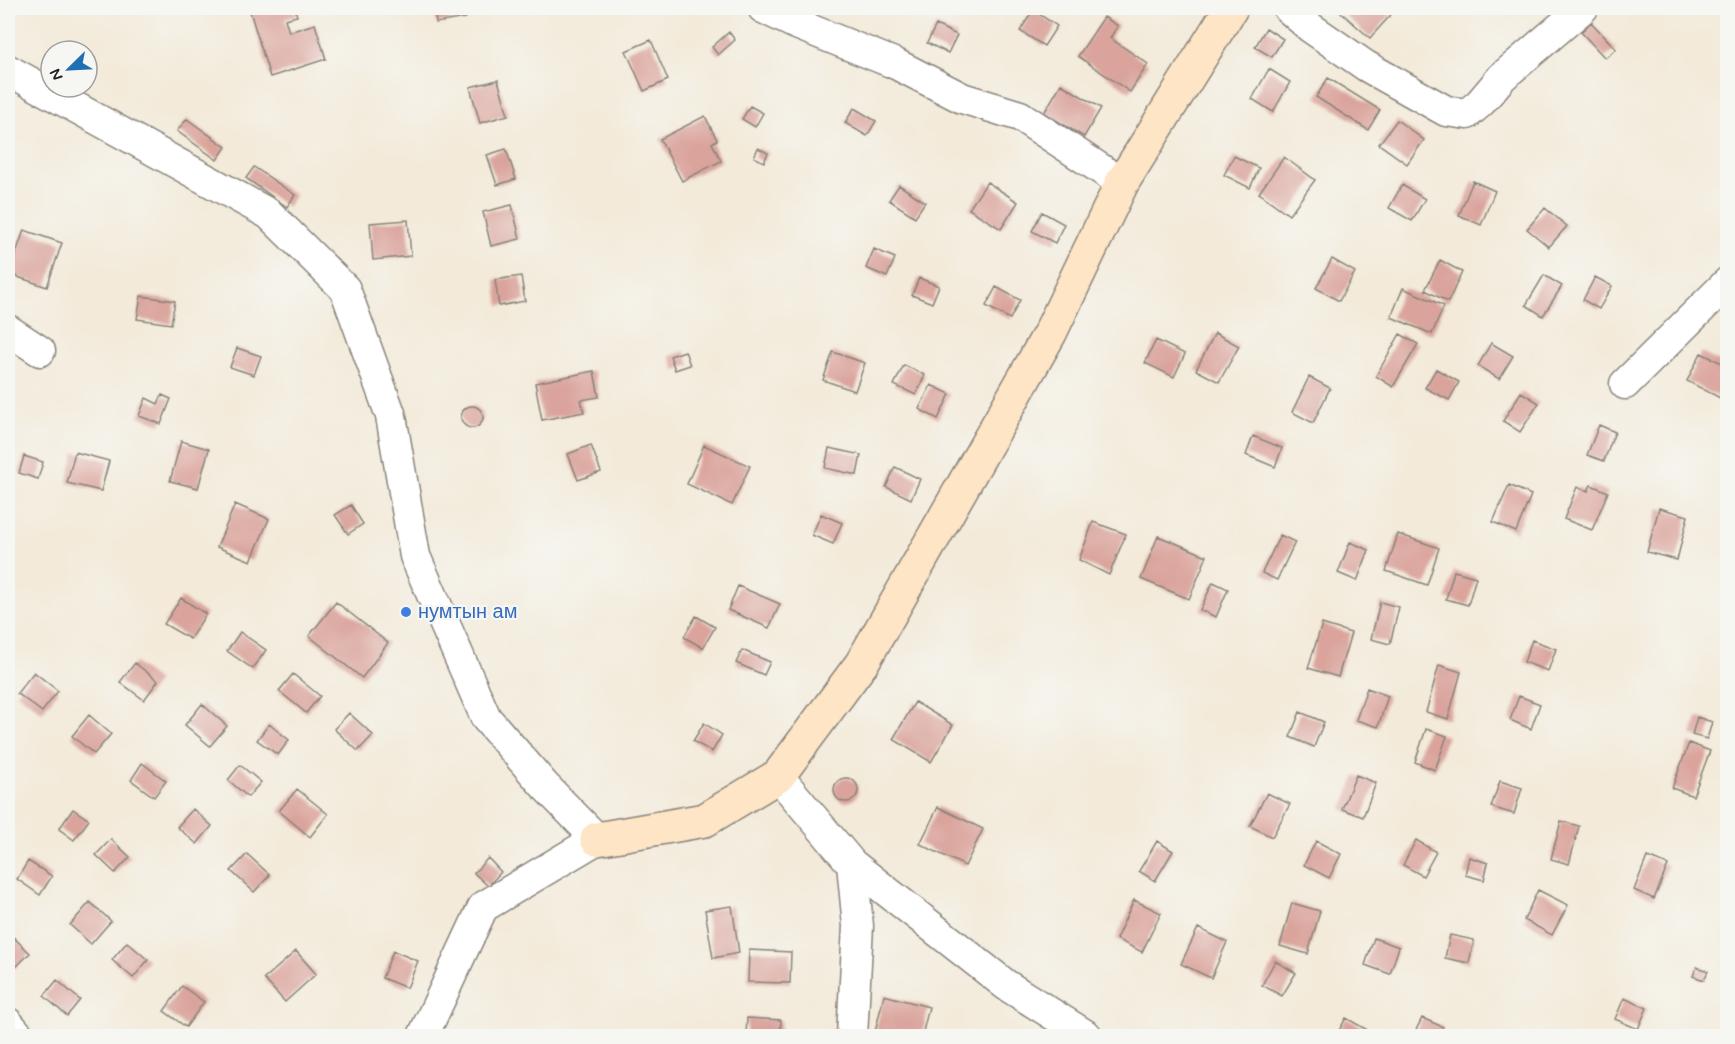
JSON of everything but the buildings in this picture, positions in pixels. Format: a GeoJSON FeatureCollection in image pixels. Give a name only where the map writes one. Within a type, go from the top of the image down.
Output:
{"type":"FeatureCollection","features":[{"type":"Feature","properties":{"kind":"main road"},"geometry":{"type":"LineString","coordinates":[[597,839],[705,820],[778,776],[868,653],[1050,333],[1122,183],[1231,8]]}},
{"type":"Feature","properties":{"kind":"street"},"geometry":{"type":"LineString","coordinates":[[763,8],[896,64],[962,98],[1020,116],[1122,183]]}},
{"type":"Feature","properties":{"kind":"street"},"geometry":{"type":"LineString","coordinates":[[1288,8],[1311,28],[1366,66],[1446,111],[1467,114],[1480,103],[1502,77],[1583,8]]}},
{"type":"Feature","properties":{"kind":"street"},"geometry":{"type":"LineString","coordinates":[[10,74],[269,214],[345,289],[391,416],[415,556],[486,718],[545,786],[597,839],[483,908],[423,1036]]}},
{"type":"Feature","properties":{"kind":"street"},"geometry":{"type":"LineString","coordinates":[[1626,384],[1728,282]]}},
{"type":"Feature","properties":{"kind":"street"},"geometry":{"type":"LineString","coordinates":[[8,330],[40,351]]}},
{"type":"Feature","properties":{"kind":"street"},"geometry":{"type":"LineString","coordinates":[[778,776],[852,864],[1006,985],[1087,1036]]}},
{"type":"Feature","properties":{"kind":"street"},"geometry":{"type":"LineString","coordinates":[[852,864],[858,926],[852,1036]]}},
{"type":"Feature","properties":{"kind":"street"},"geometry":{"type":"LineString","coordinates":[[8,1023],[19,1036]]}},
{"type":"Feature","properties":{"kind":"place","name":"нумтын ам"},"geometry":{"type":"Point","coordinates":[406,612]}}]}
